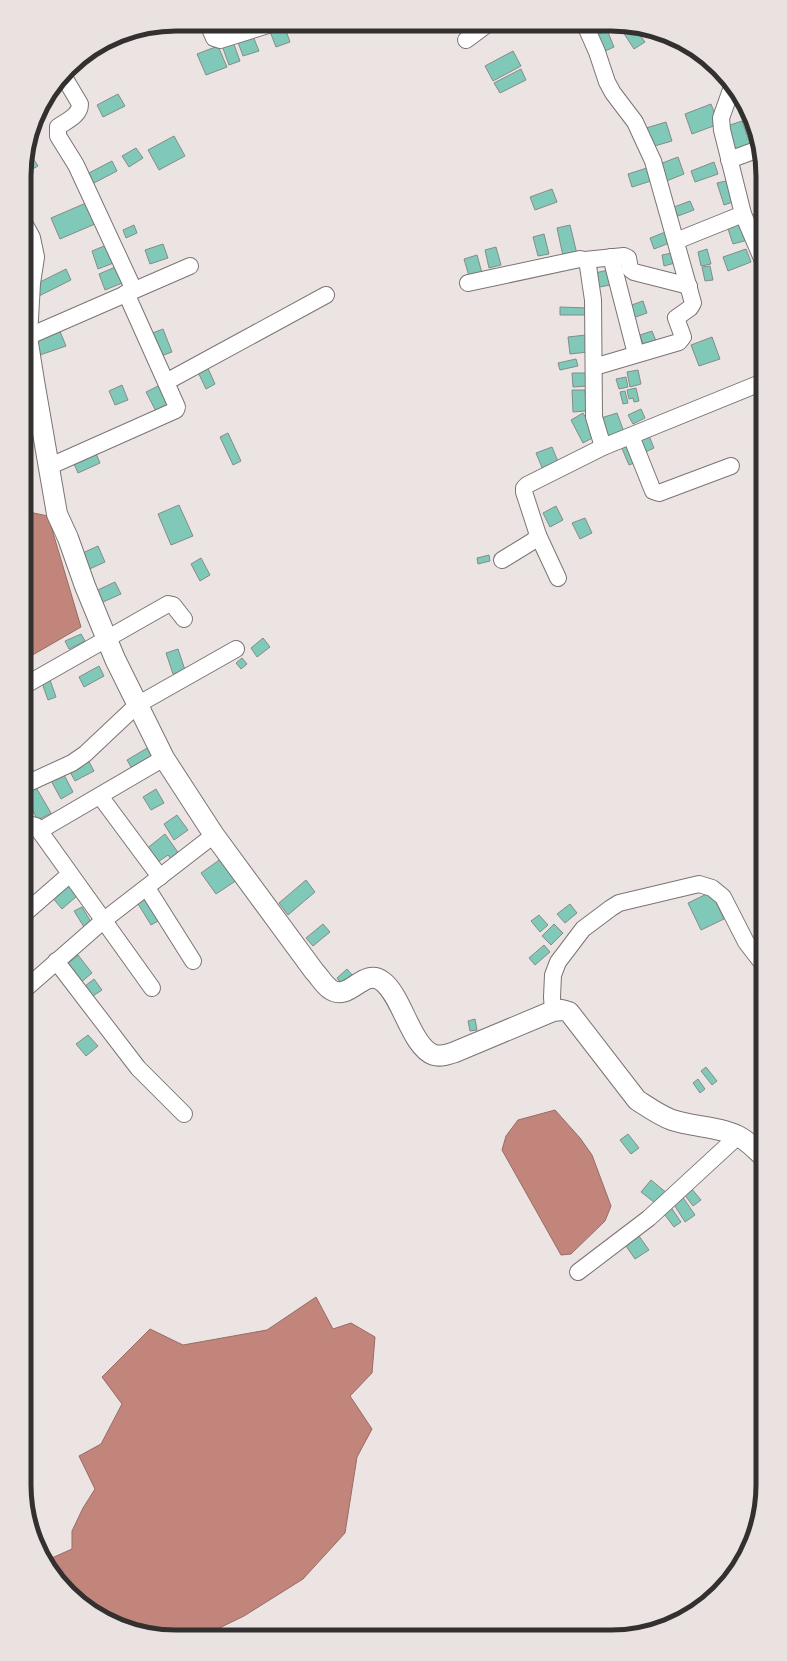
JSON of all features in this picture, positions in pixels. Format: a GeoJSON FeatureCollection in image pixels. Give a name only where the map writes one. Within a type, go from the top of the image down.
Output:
{"type":"FeatureCollection","features":[{"type":"Feature","properties":{"kind":"street"},"geometry":{"type":"LineString","coordinates":[[211,31],[214,38],[220,40],[249,31]]}},
{"type":"Feature","properties":{"kind":"street"},"geometry":{"type":"LineString","coordinates":[[466,40],[478,31]]}},
{"type":"Feature","properties":{"kind":"street"},"geometry":{"type":"LineString","coordinates":[[588,31],[607,82],[613,93],[635,122],[653,161],[693,303],[692,306],[676,318],[683,337],[679,342],[594,367]]}},
{"type":"Feature","properties":{"kind":"street"},"geometry":{"type":"LineString","coordinates":[[48,467],[176,410],[130,291],[76,165],[58,136],[58,127],[75,115],[80,108],[80,104],[66,81]]}},
{"type":"Feature","properties":{"kind":"street"},"geometry":{"type":"LineString","coordinates":[[730,93],[721,118],[722,130],[743,214],[756,245]]}},
{"type":"Feature","properties":{"kind":"street"},"geometry":{"type":"LineString","coordinates":[[729,160],[754,151]]}},
{"type":"Feature","properties":{"kind":"street"},"geometry":{"type":"LineString","coordinates":[[676,241],[743,214]]}},
{"type":"Feature","properties":{"kind":"street"},"geometry":{"type":"LineString","coordinates":[[31,243],[34,257],[31,276]]}},
{"type":"Feature","properties":{"kind":"street"},"geometry":{"type":"LineString","coordinates":[[468,283],[580,259],[585,260],[626,256],[630,269],[634,272],[689,286]]}},
{"type":"Feature","properties":{"kind":"street"},"geometry":{"type":"LineString","coordinates":[[611,257],[636,354]]}},
{"type":"Feature","properties":{"kind":"street"},"geometry":{"type":"LineString","coordinates":[[585,260],[588,266],[593,295],[594,418],[603,447]]}},
{"type":"Feature","properties":{"kind":"street"},"geometry":{"type":"LineString","coordinates":[[31,335],[190,266]]}},
{"type":"Feature","properties":{"kind":"street"},"geometry":{"type":"LineString","coordinates":[[166,382],[326,295]]}},
{"type":"Feature","properties":{"kind":"street"},"geometry":{"type":"LineString","coordinates":[[31,362],[48,467],[58,514],[68,538],[84,586],[137,705],[164,758],[214,835],[300,953],[330,989],[340,993],[346,992],[367,979],[374,977],[382,981],[390,990],[422,1046],[435,1055],[444,1055],[455,1052],[553,1011],[562,1010],[569,1012],[637,1100],[651,1110],[677,1121],[725,1131],[738,1136],[756,1150]]}},
{"type":"Feature","properties":{"kind":"street"},"geometry":{"type":"LineString","coordinates":[[558,578],[538,535],[524,488],[527,485],[603,447],[756,385]]}},
{"type":"Feature","properties":{"kind":"street"},"geometry":{"type":"LineString","coordinates":[[631,436],[653,491],[656,492],[731,466]]}},
{"type":"Feature","properties":{"kind":"street"},"geometry":{"type":"LineString","coordinates":[[502,560],[533,541],[538,535]]}},
{"type":"Feature","properties":{"kind":"street"},"geometry":{"type":"LineString","coordinates":[[31,682],[168,604],[173,605],[184,619]]}},
{"type":"Feature","properties":{"kind":"street"},"geometry":{"type":"LineString","coordinates":[[31,782],[58,770],[85,754],[137,705],[236,649]]}},
{"type":"Feature","properties":{"kind":"street"},"geometry":{"type":"LineString","coordinates":[[152,988],[70,874],[32,830],[100,796],[164,758]]}},
{"type":"Feature","properties":{"kind":"street"},"geometry":{"type":"LineString","coordinates":[[100,796],[160,877]]}},
{"type":"Feature","properties":{"kind":"street"},"geometry":{"type":"LineString","coordinates":[[31,984],[104,920],[214,835]]}},
{"type":"Feature","properties":{"kind":"street"},"geometry":{"type":"LineString","coordinates":[[31,908],[70,874]]}},
{"type":"Feature","properties":{"kind":"street"},"geometry":{"type":"LineString","coordinates":[[553,1011],[553,976],[558,962],[582,929],[619,903],[699,884],[712,888],[720,894],[746,942],[756,955]]}},
{"type":"Feature","properties":{"kind":"street"},"geometry":{"type":"LineString","coordinates":[[147,888],[193,961]]}},
{"type":"Feature","properties":{"kind":"street"},"geometry":{"type":"LineString","coordinates":[[56,961],[138,1068],[184,1114]]}},
{"type":"Feature","properties":{"kind":"street"},"geometry":{"type":"LineString","coordinates":[[578,1272],[649,1218],[738,1136]]}},
{"type":"Feature","properties":{"kind":"shaded area"},"geometry":{"type":"Polygon","coordinates":[[[31,512],[48,516],[81,627],[31,656],[31,512]]]}},
{"type":"Feature","properties":{"kind":"shaded area"},"geometry":{"type":"Polygon","coordinates":[[[555,1110],[580,1138],[592,1155],[611,1206],[605,1221],[571,1254],[561,1255],[502,1150],[506,1136],[518,1120],[555,1110]]]}},
{"type":"Feature","properties":{"kind":"shaded area"},"geometry":{"type":"Polygon","coordinates":[[[316,1297],[333,1329],[351,1323],[375,1337],[372,1373],[350,1396],[372,1429],[357,1457],[345,1533],[303,1579],[244,1616],[215,1630],[157,1629],[129,1622],[103,1611],[73,1588],[50,1559],[72,1549],[72,1531],[83,1508],[95,1489],[79,1456],[101,1444],[122,1404],[102,1377],[150,1329],[183,1345],[267,1330],[316,1297]]]}},
{"type":"Feature","properties":{"kind":"building"},"geometry":{"type":"Polygon","coordinates":[[[251,31],[259,51],[243,56],[236,37],[251,31]]]}},
{"type":"Feature","properties":{"kind":"building"},"geometry":{"type":"Polygon","coordinates":[[[270,31],[286,31],[290,42],[276,47],[270,31]]]}},
{"type":"Feature","properties":{"kind":"building"},"geometry":{"type":"Polygon","coordinates":[[[607,31],[614,47],[603,52],[595,36],[607,31]]]}},
{"type":"Feature","properties":{"kind":"building"},"geometry":{"type":"Polygon","coordinates":[[[622,31],[639,34],[645,42],[634,49],[622,31]]]}},
{"type":"Feature","properties":{"kind":"building"},"geometry":{"type":"Polygon","coordinates":[[[232,39],[240,61],[229,65],[221,43],[232,39]]]}},
{"type":"Feature","properties":{"kind":"building"},"geometry":{"type":"Polygon","coordinates":[[[218,46],[227,67],[206,75],[197,54],[218,46]]]}},
{"type":"Feature","properties":{"kind":"building"},"geometry":{"type":"Polygon","coordinates":[[[513,51],[521,66],[493,81],[485,66],[513,51]]]}},
{"type":"Feature","properties":{"kind":"building"},"geometry":{"type":"Polygon","coordinates":[[[521,69],[526,80],[500,93],[494,83],[521,69]]]}},
{"type":"Feature","properties":{"kind":"building"},"geometry":{"type":"Polygon","coordinates":[[[118,94],[125,106],[103,117],[97,105],[118,94]]]}},
{"type":"Feature","properties":{"kind":"building"},"geometry":{"type":"Polygon","coordinates":[[[711,104],[719,124],[692,134],[685,114],[711,104]]]}},
{"type":"Feature","properties":{"kind":"building"},"geometry":{"type":"Polygon","coordinates":[[[742,121],[752,149],[734,155],[724,127],[742,121]]]}},
{"type":"Feature","properties":{"kind":"building"},"geometry":{"type":"Polygon","coordinates":[[[666,122],[672,141],[651,147],[646,128],[666,122]]]}},
{"type":"Feature","properties":{"kind":"building"},"geometry":{"type":"Polygon","coordinates":[[[174,136],[185,156],[159,170],[148,150],[174,136]]]}},
{"type":"Feature","properties":{"kind":"building"},"geometry":{"type":"Polygon","coordinates":[[[136,148],[143,158],[129,167],[122,156],[136,148]]]}},
{"type":"Feature","properties":{"kind":"building"},"geometry":{"type":"Polygon","coordinates":[[[32,157],[38,166],[31,170],[32,157]]]}},
{"type":"Feature","properties":{"kind":"building"},"geometry":{"type":"Polygon","coordinates":[[[678,157],[684,174],[664,182],[657,165],[678,157]]]}},
{"type":"Feature","properties":{"kind":"building"},"geometry":{"type":"Polygon","coordinates":[[[112,161],[117,171],[92,184],[87,174],[112,161]]]}},
{"type":"Feature","properties":{"kind":"building"},"geometry":{"type":"Polygon","coordinates":[[[714,162],[718,174],[695,182],[691,171],[714,162]]]}},
{"type":"Feature","properties":{"kind":"building"},"geometry":{"type":"Polygon","coordinates":[[[650,167],[654,180],[632,187],[628,174],[650,167]]]}},
{"type":"Feature","properties":{"kind":"building"},"geometry":{"type":"Polygon","coordinates":[[[726,181],[733,202],[724,205],[717,183],[726,181]]]}},
{"type":"Feature","properties":{"kind":"building"},"geometry":{"type":"Polygon","coordinates":[[[552,189],[557,202],[535,210],[530,197],[552,189]]]}},
{"type":"Feature","properties":{"kind":"building"},"geometry":{"type":"Polygon","coordinates":[[[690,201],[694,210],[678,216],[674,207],[690,201]]]}},
{"type":"Feature","properties":{"kind":"building"},"geometry":{"type":"Polygon","coordinates":[[[86,203],[95,224],[60,239],[51,218],[86,203]]]}},
{"type":"Feature","properties":{"kind":"building"},"geometry":{"type":"Polygon","coordinates":[[[756,214],[756,225],[751,227],[747,217],[756,214]]]}},
{"type":"Feature","properties":{"kind":"building"},"geometry":{"type":"Polygon","coordinates":[[[743,222],[748,240],[733,244],[727,226],[743,222]]]}},
{"type":"Feature","properties":{"kind":"building"},"geometry":{"type":"Polygon","coordinates":[[[134,225],[137,233],[126,238],[123,230],[134,225]]]}},
{"type":"Feature","properties":{"kind":"building"},"geometry":{"type":"Polygon","coordinates":[[[570,225],[577,254],[563,256],[557,228],[570,225]]]}},
{"type":"Feature","properties":{"kind":"building"},"geometry":{"type":"Polygon","coordinates":[[[668,231],[672,242],[654,249],[650,238],[668,231]]]}},
{"type":"Feature","properties":{"kind":"building"},"geometry":{"type":"Polygon","coordinates":[[[544,234],[549,254],[538,256],[533,237],[544,234]]]}},
{"type":"Feature","properties":{"kind":"building"},"geometry":{"type":"Polygon","coordinates":[[[109,244],[116,262],[98,269],[92,251],[109,244]]]}},
{"type":"Feature","properties":{"kind":"building"},"geometry":{"type":"Polygon","coordinates":[[[163,244],[168,258],[150,264],[145,250],[163,244]]]}},
{"type":"Feature","properties":{"kind":"building"},"geometry":{"type":"Polygon","coordinates":[[[496,247],[501,265],[489,268],[485,250],[496,247]]]}},
{"type":"Feature","properties":{"kind":"building"},"geometry":{"type":"Polygon","coordinates":[[[707,249],[711,264],[701,266],[698,252],[707,249]]]}},
{"type":"Feature","properties":{"kind":"building"},"geometry":{"type":"Polygon","coordinates":[[[746,249],[751,262],[728,271],[723,257],[746,249]]]}},
{"type":"Feature","properties":{"kind":"building"},"geometry":{"type":"Polygon","coordinates":[[[672,253],[675,263],[664,266],[662,255],[672,253]]]}},
{"type":"Feature","properties":{"kind":"building"},"geometry":{"type":"Polygon","coordinates":[[[477,255],[482,273],[469,276],[464,259],[477,255]]]}},
{"type":"Feature","properties":{"kind":"building"},"geometry":{"type":"Polygon","coordinates":[[[120,265],[127,281],[105,290],[99,274],[120,265]]]}},
{"type":"Feature","properties":{"kind":"building"},"geometry":{"type":"Polygon","coordinates":[[[710,266],[713,280],[705,281],[702,267],[710,266]]]}},
{"type":"Feature","properties":{"kind":"building"},"geometry":{"type":"Polygon","coordinates":[[[66,269],[71,280],[37,297],[32,286],[66,269]]]}},
{"type":"Feature","properties":{"kind":"building"},"geometry":{"type":"Polygon","coordinates":[[[612,269],[616,284],[594,288],[591,274],[612,269]]]}},
{"type":"Feature","properties":{"kind":"building"},"geometry":{"type":"Polygon","coordinates":[[[643,301],[647,313],[630,319],[626,307],[643,301]]]}},
{"type":"Feature","properties":{"kind":"building"},"geometry":{"type":"Polygon","coordinates":[[[560,307],[588,308],[588,315],[560,315],[560,307]]]}},
{"type":"Feature","properties":{"kind":"building"},"geometry":{"type":"Polygon","coordinates":[[[59,329],[66,346],[40,355],[34,338],[59,329]]]}},
{"type":"Feature","properties":{"kind":"building"},"geometry":{"type":"Polygon","coordinates":[[[163,329],[172,352],[158,357],[150,334],[163,329]]]}},
{"type":"Feature","properties":{"kind":"building"},"geometry":{"type":"Polygon","coordinates":[[[652,331],[658,346],[645,350],[640,335],[652,331]]]}},
{"type":"Feature","properties":{"kind":"building"},"geometry":{"type":"Polygon","coordinates":[[[586,335],[588,352],[570,354],[568,337],[586,335]]]}},
{"type":"Feature","properties":{"kind":"building"},"geometry":{"type":"Polygon","coordinates":[[[712,337],[720,359],[699,366],[691,345],[712,337]]]}},
{"type":"Feature","properties":{"kind":"building"},"geometry":{"type":"Polygon","coordinates":[[[576,359],[578,366],[560,370],[558,363],[576,359]]]}},
{"type":"Feature","properties":{"kind":"building"},"geometry":{"type":"Polygon","coordinates":[[[206,364],[215,384],[206,389],[196,368],[206,364]]]}},
{"type":"Feature","properties":{"kind":"building"},"geometry":{"type":"Polygon","coordinates":[[[638,370],[641,384],[630,387],[627,372],[638,370]]]}},
{"type":"Feature","properties":{"kind":"building"},"geometry":{"type":"Polygon","coordinates":[[[572,373],[587,373],[588,386],[573,387],[572,373]]]}},
{"type":"Feature","properties":{"kind":"building"},"geometry":{"type":"Polygon","coordinates":[[[626,377],[628,387],[619,389],[616,379],[626,377]]]}},
{"type":"Feature","properties":{"kind":"building"},"geometry":{"type":"Polygon","coordinates":[[[162,384],[175,408],[159,417],[146,392],[162,384]]]}},
{"type":"Feature","properties":{"kind":"building"},"geometry":{"type":"Polygon","coordinates":[[[122,385],[128,400],[115,405],[109,391],[122,385]]]}},
{"type":"Feature","properties":{"kind":"building"},"geometry":{"type":"Polygon","coordinates":[[[636,388],[639,401],[634,402],[633,398],[629,399],[627,390],[636,388]]]}},
{"type":"Feature","properties":{"kind":"building"},"geometry":{"type":"Polygon","coordinates":[[[572,390],[585,390],[586,411],[573,412],[572,390]]]}},
{"type":"Feature","properties":{"kind":"building"},"geometry":{"type":"Polygon","coordinates":[[[625,391],[628,403],[623,404],[620,392],[625,391]]]}},
{"type":"Feature","properties":{"kind":"building"},"geometry":{"type":"Polygon","coordinates":[[[641,409],[645,418],[633,424],[628,415],[641,409]]]}},
{"type":"Feature","properties":{"kind":"building"},"geometry":{"type":"Polygon","coordinates":[[[583,413],[596,436],[583,443],[571,420],[583,413]]]}},
{"type":"Feature","properties":{"kind":"building"},"geometry":{"type":"Polygon","coordinates":[[[617,413],[624,432],[608,437],[601,418],[617,413]]]}},
{"type":"Feature","properties":{"kind":"building"},"geometry":{"type":"Polygon","coordinates":[[[647,431],[654,448],[641,454],[633,437],[647,431]]]}},
{"type":"Feature","properties":{"kind":"building"},"geometry":{"type":"Polygon","coordinates":[[[228,433],[241,461],[233,465],[220,437],[228,433]]]}},
{"type":"Feature","properties":{"kind":"building"},"geometry":{"type":"Polygon","coordinates":[[[628,441],[637,462],[629,465],[620,444],[628,441]]]}},
{"type":"Feature","properties":{"kind":"building"},"geometry":{"type":"Polygon","coordinates":[[[552,447],[559,464],[543,470],[536,453],[552,447]]]}},
{"type":"Feature","properties":{"kind":"building"},"geometry":{"type":"Polygon","coordinates":[[[94,449],[100,463],[78,473],[72,459],[79,456],[82,461],[87,459],[85,453],[94,449]]]}},
{"type":"Feature","properties":{"kind":"building"},"geometry":{"type":"Polygon","coordinates":[[[179,505],[193,536],[171,545],[158,514],[179,505]]]}},
{"type":"Feature","properties":{"kind":"building"},"geometry":{"type":"Polygon","coordinates":[[[556,506],[563,520],[550,527],[543,513],[556,506]]]}},
{"type":"Feature","properties":{"kind":"building"},"geometry":{"type":"Polygon","coordinates":[[[585,518],[592,533],[580,539],[572,523],[585,518]]]}},
{"type":"Feature","properties":{"kind":"building"},"geometry":{"type":"Polygon","coordinates":[[[98,546],[105,562],[83,572],[76,556],[98,546]]]}},
{"type":"Feature","properties":{"kind":"building"},"geometry":{"type":"Polygon","coordinates":[[[489,555],[490,561],[478,564],[477,558],[489,555]]]}},
{"type":"Feature","properties":{"kind":"building"},"geometry":{"type":"Polygon","coordinates":[[[201,558],[210,575],[200,581],[191,564],[201,558]]]}},
{"type":"Feature","properties":{"kind":"building"},"geometry":{"type":"Polygon","coordinates":[[[115,582],[121,594],[94,606],[89,594],[115,582]]]}},
{"type":"Feature","properties":{"kind":"building"},"geometry":{"type":"Polygon","coordinates":[[[81,634],[85,641],[69,649],[65,641],[81,634]]]}},
{"type":"Feature","properties":{"kind":"building"},"geometry":{"type":"Polygon","coordinates":[[[263,638],[270,647],[257,657],[251,648],[263,638]]]}},
{"type":"Feature","properties":{"kind":"building"},"geometry":{"type":"Polygon","coordinates":[[[178,649],[185,670],[173,674],[166,653],[178,649]]]}},
{"type":"Feature","properties":{"kind":"building"},"geometry":{"type":"Polygon","coordinates":[[[242,658],[247,664],[241,669],[236,663],[242,658]]]}},
{"type":"Feature","properties":{"kind":"building"},"geometry":{"type":"Polygon","coordinates":[[[99,666],[104,676],[84,687],[79,677],[99,666]]]}},
{"type":"Feature","properties":{"kind":"building"},"geometry":{"type":"Polygon","coordinates":[[[50,680],[56,697],[48,700],[42,683],[50,680]]]}},
{"type":"Feature","properties":{"kind":"building"},"geometry":{"type":"Polygon","coordinates":[[[154,744],[161,757],[134,772],[127,760],[154,744]]]}},
{"type":"Feature","properties":{"kind":"building"},"geometry":{"type":"Polygon","coordinates":[[[87,758],[94,771],[75,781],[68,768],[87,758]]]}},
{"type":"Feature","properties":{"kind":"building"},"geometry":{"type":"Polygon","coordinates":[[[62,771],[73,792],[61,799],[49,777],[62,771]]]}},
{"type":"Feature","properties":{"kind":"building"},"geometry":{"type":"Polygon","coordinates":[[[34,784],[51,813],[38,820],[31,808],[31,786],[34,784]]]}},
{"type":"Feature","properties":{"kind":"building"},"geometry":{"type":"Polygon","coordinates":[[[156,789],[164,803],[151,810],[143,797],[156,789]]]}},
{"type":"Feature","properties":{"kind":"building"},"geometry":{"type":"Polygon","coordinates":[[[177,815],[188,830],[174,840],[164,824],[177,815]]]}},
{"type":"Feature","properties":{"kind":"building"},"geometry":{"type":"Polygon","coordinates":[[[165,834],[182,858],[175,864],[168,855],[155,864],[145,850],[165,834]]]}},
{"type":"Feature","properties":{"kind":"building"},"geometry":{"type":"Polygon","coordinates":[[[222,858],[237,880],[216,894],[201,873],[222,858]]]}},
{"type":"Feature","properties":{"kind":"building"},"geometry":{"type":"Polygon","coordinates":[[[306,880],[315,892],[288,915],[279,903],[306,880]]]}},
{"type":"Feature","properties":{"kind":"building"},"geometry":{"type":"Polygon","coordinates":[[[67,884],[77,896],[62,909],[51,896],[67,884]]]}},
{"type":"Feature","properties":{"kind":"building"},"geometry":{"type":"Polygon","coordinates":[[[711,892],[724,919],[701,930],[688,903],[711,892]]]}},
{"type":"Feature","properties":{"kind":"building"},"geometry":{"type":"Polygon","coordinates":[[[144,894],[160,920],[151,925],[135,899],[144,894]]]}},
{"type":"Feature","properties":{"kind":"building"},"geometry":{"type":"Polygon","coordinates":[[[570,904],[577,913],[565,923],[557,914],[570,904]]]}},
{"type":"Feature","properties":{"kind":"building"},"geometry":{"type":"Polygon","coordinates":[[[82,907],[91,922],[84,927],[74,911],[82,907]]]}},
{"type":"Feature","properties":{"kind":"building"},"geometry":{"type":"Polygon","coordinates":[[[539,915],[548,925],[540,932],[531,921],[539,915]]]}},
{"type":"Feature","properties":{"kind":"building"},"geometry":{"type":"Polygon","coordinates":[[[323,924],[330,932],[313,946],[306,938],[323,924]]]}},
{"type":"Feature","properties":{"kind":"building"},"geometry":{"type":"Polygon","coordinates":[[[554,924],[563,933],[551,945],[542,936],[554,924]]]}},
{"type":"Feature","properties":{"kind":"building"},"geometry":{"type":"Polygon","coordinates":[[[544,945],[550,952],[535,965],[529,958],[544,945]]]}},
{"type":"Feature","properties":{"kind":"building"},"geometry":{"type":"Polygon","coordinates":[[[78,955],[92,973],[79,984],[65,966],[78,955]]]}},
{"type":"Feature","properties":{"kind":"building"},"geometry":{"type":"Polygon","coordinates":[[[347,969],[354,977],[344,987],[337,978],[347,969]]]}},
{"type":"Feature","properties":{"kind":"building"},"geometry":{"type":"Polygon","coordinates":[[[94,979],[102,990],[93,996],[85,986],[94,979]]]}},
{"type":"Feature","properties":{"kind":"building"},"geometry":{"type":"Polygon","coordinates":[[[475,1019],[477,1030],[470,1031],[468,1021],[475,1019]]]}},
{"type":"Feature","properties":{"kind":"building"},"geometry":{"type":"Polygon","coordinates":[[[88,1035],[98,1046],[86,1056],[76,1044],[88,1035]]]}},
{"type":"Feature","properties":{"kind":"building"},"geometry":{"type":"Polygon","coordinates":[[[706,1067],[717,1081],[712,1085],[701,1071],[706,1067]]]}},
{"type":"Feature","properties":{"kind":"building"},"geometry":{"type":"Polygon","coordinates":[[[698,1079],[705,1089],[700,1093],[693,1083],[698,1079]]]}},
{"type":"Feature","properties":{"kind":"building"},"geometry":{"type":"Polygon","coordinates":[[[628,1134],[639,1148],[631,1154],[620,1140],[628,1134]]]}},
{"type":"Feature","properties":{"kind":"building"},"geometry":{"type":"Polygon","coordinates":[[[651,1180],[668,1194],[659,1206],[641,1192],[651,1180]]]}},
{"type":"Feature","properties":{"kind":"building"},"geometry":{"type":"Polygon","coordinates":[[[691,1188],[701,1200],[693,1206],[684,1194],[691,1188]]]}},
{"type":"Feature","properties":{"kind":"building"},"geometry":{"type":"Polygon","coordinates":[[[682,1196],[695,1215],[685,1222],[673,1203],[682,1196]]]}},
{"type":"Feature","properties":{"kind":"building"},"geometry":{"type":"Polygon","coordinates":[[[670,1206],[681,1222],[674,1227],[662,1211],[670,1206]]]}},
{"type":"Feature","properties":{"kind":"building"},"geometry":{"type":"Polygon","coordinates":[[[639,1236],[649,1250],[635,1259],[626,1246],[639,1236]]]}}]}
